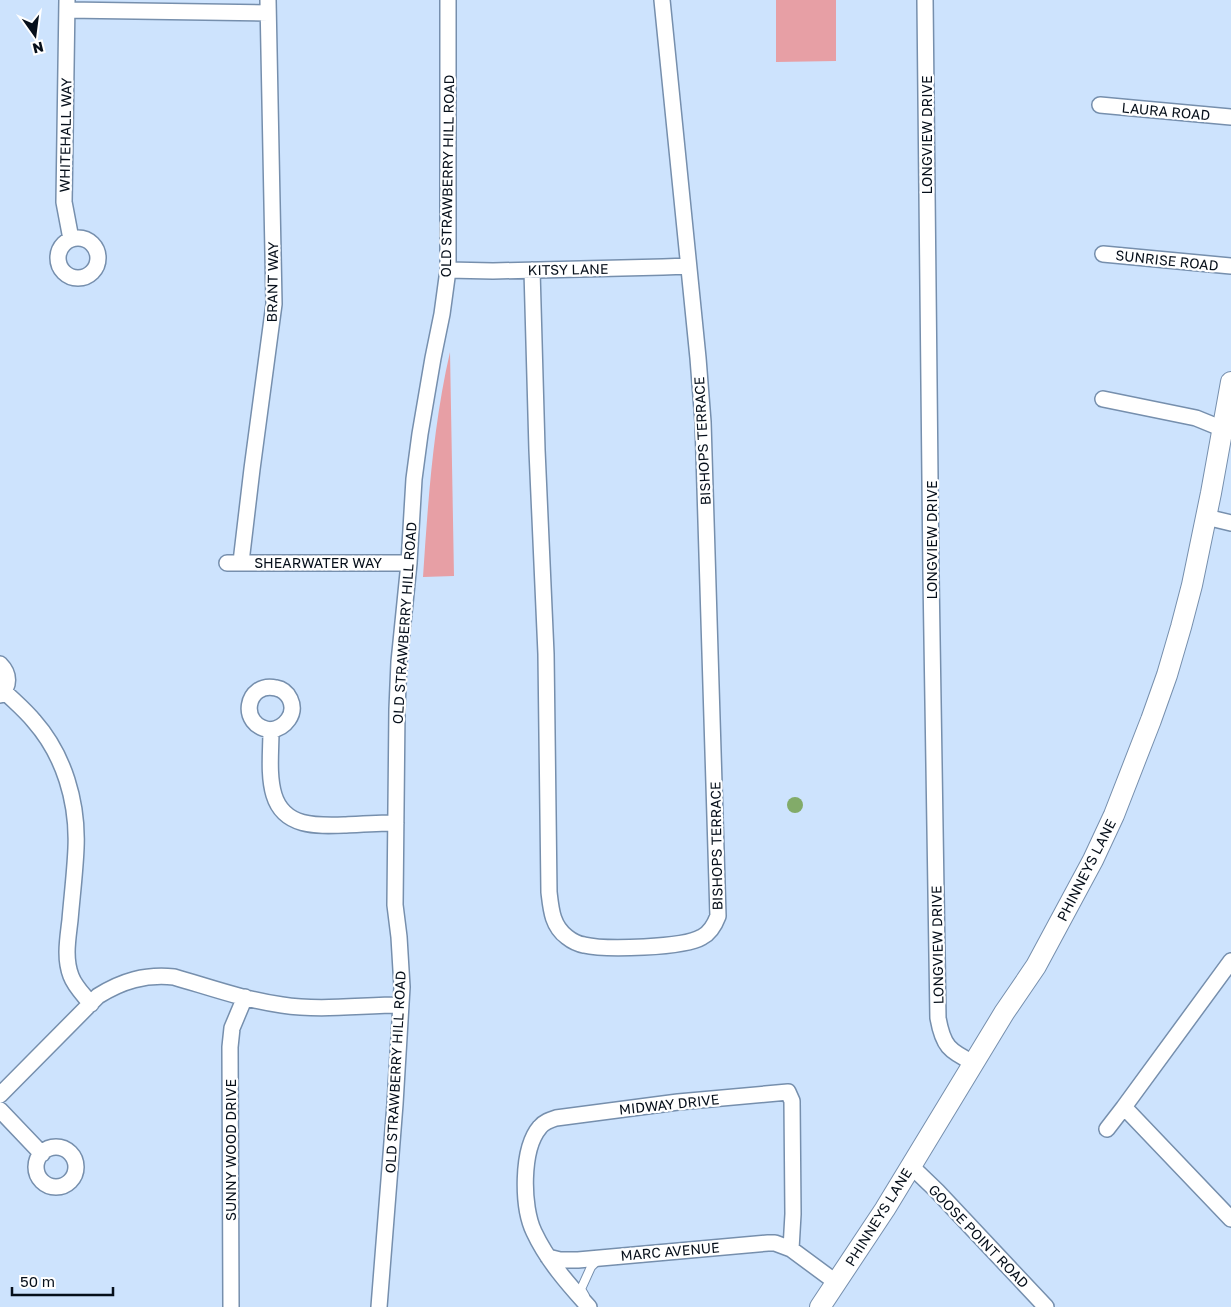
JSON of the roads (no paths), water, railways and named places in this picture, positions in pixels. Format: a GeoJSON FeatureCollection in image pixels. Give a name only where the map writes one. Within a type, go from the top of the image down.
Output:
{"type":"FeatureCollection","features":[{"type":"Feature","properties":{"kind":"main road","name":"PHINNEYS LANE"},"geometry":{"type":"LineString","coordinates":[[820,1307],[911,1166],[1004,1013],[1036,966],[1093,860],[1121,798],[1170,666],[1192,585],[1231,382]]}},
{"type":"Feature","properties":{"kind":"street","name":"OLD STRAWBERRY HILL ROAD"},"geometry":{"type":"LineString","coordinates":[[379,1307],[401,1005],[401,961],[395,905],[399,662],[409,563],[414,479],[448,270],[448,0]]}},
{"type":"Feature","properties":{"kind":"street","name":"BISHOPS TERRACE"},"geometry":{"type":"LineString","coordinates":[[532,270],[546,654],[549,892],[552,911],[559,929],[574,941],[584,945],[596,947],[668,946],[692,942],[708,932],[718,916],[705,460],[698,358],[662,0]]}},
{"type":"Feature","properties":{"kind":"street","name":"LONGVIEW DRIVE"},"geometry":{"type":"LineString","coordinates":[[925,0],[938,1018],[941,1036],[945,1044],[956,1055],[974,1064]]}},
{"type":"Feature","properties":{"kind":"street"},"geometry":{"type":"LineString","coordinates":[[67,5],[268,7]]}},
{"type":"Feature","properties":{"kind":"street","name":"WHITEHALL WAY"},"geometry":{"type":"LineString","coordinates":[[67,5],[64,202],[71,239]]}},
{"type":"Feature","properties":{"kind":"street","name":"BRANT WAY"},"geometry":{"type":"LineString","coordinates":[[234,562],[252,469],[274,304],[268,7]]}},
{"type":"Feature","properties":{"kind":"street","name":"LAURA ROAD"},"geometry":{"type":"LineString","coordinates":[[1100,105],[1231,117]]}},
{"type":"Feature","properties":{"kind":"street","name":"SUNRISE ROAD"},"geometry":{"type":"LineString","coordinates":[[1103,254],[1231,266]]}},
{"type":"Feature","properties":{"kind":"street","name":"KITSY LANE"},"geometry":{"type":"LineString","coordinates":[[448,270],[663,268],[688,266]]}},
{"type":"Feature","properties":{"kind":"street"},"geometry":{"type":"LineString","coordinates":[[1103,399],[1196,418],[1223,429]]}},
{"type":"Feature","properties":{"kind":"street"},"geometry":{"type":"LineString","coordinates":[[1206,517],[1231,523]]}},
{"type":"Feature","properties":{"kind":"street","name":"SHEARWATER WAY"},"geometry":{"type":"LineString","coordinates":[[234,562],[409,563]]}},
{"type":"Feature","properties":{"kind":"street"},"geometry":{"type":"LineString","coordinates":[[0,664],[5,670],[8,679],[2,693],[34,721],[44,735],[61,764],[70,791],[75,819],[76,848],[68,957],[71,976],[90,1004]]}},
{"type":"Feature","properties":{"kind":"street"},"geometry":{"type":"LineString","coordinates":[[271,730],[273,794],[288,816],[309,825],[396,823]]}},
{"type":"Feature","properties":{"kind":"street"},"geometry":{"type":"LineString","coordinates":[[1107,1129],[1231,961]]}},
{"type":"Feature","properties":{"kind":"street"},"geometry":{"type":"LineString","coordinates":[[0,1095],[90,1004],[114,986],[136,979],[159,975],[174,977],[283,1006],[401,1005]]}},
{"type":"Feature","properties":{"kind":"street","name":"SUNNY WOOD DRIVE"},"geometry":{"type":"LineString","coordinates":[[231,1307],[230,1047],[232,1028],[245,997]]}},
{"type":"Feature","properties":{"kind":"street","name":"MIDWAY DRIVE"},"geometry":{"type":"LineString","coordinates":[[590,1307],[570,1286],[548,1257],[532,1230],[526,1182],[528,1157],[533,1138],[540,1127],[556,1118],[678,1102],[788,1092],[792,1100],[793,1214],[791,1249]]}},
{"type":"Feature","properties":{"kind":"street"},"geometry":{"type":"LineString","coordinates":[[1124,1107],[1231,1219]]}},
{"type":"Feature","properties":{"kind":"street"},"geometry":{"type":"LineString","coordinates":[[0,1110],[42,1154]]}},
{"type":"Feature","properties":{"kind":"street","name":"GOOSE POINT ROAD"},"geometry":{"type":"LineString","coordinates":[[911,1166],[937,1190],[1046,1307]]}},
{"type":"Feature","properties":{"kind":"street","name":"MARC AVENUE"},"geometry":{"type":"LineString","coordinates":[[548,1257],[567,1260],[600,1258],[776,1243],[791,1249]]}},
{"type":"Feature","properties":{"kind":"street"},"geometry":{"type":"LineString","coordinates":[[791,1249],[837,1282]]}},
{"type":"Feature","properties":{"kind":"lane"},"geometry":{"type":"LineString","coordinates":[[590,1307],[581,1288],[591,1267],[600,1258]]}}]}
